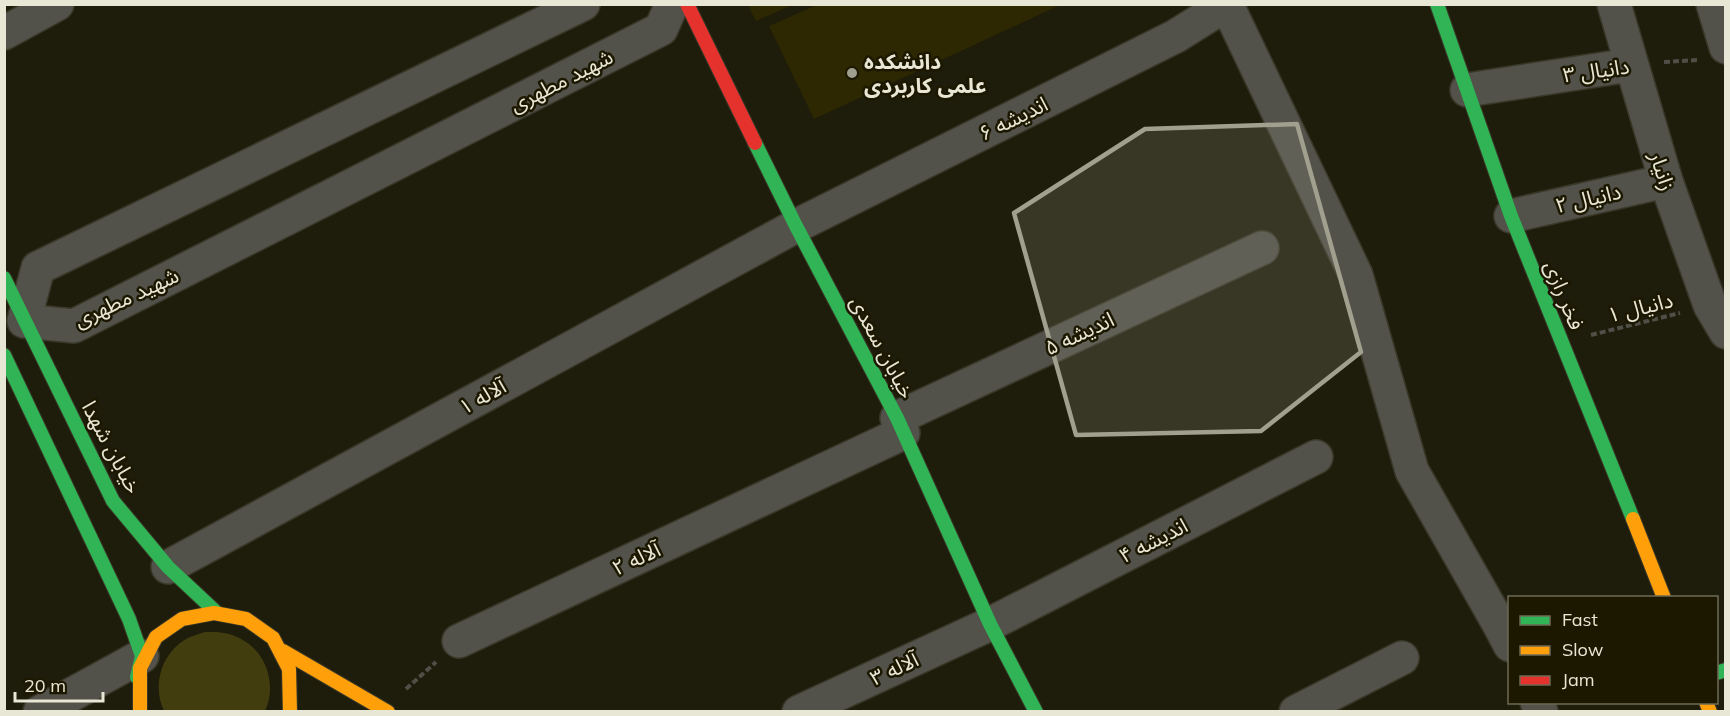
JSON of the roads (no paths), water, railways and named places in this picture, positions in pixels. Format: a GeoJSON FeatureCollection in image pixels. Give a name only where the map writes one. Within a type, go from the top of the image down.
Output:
{"type":"FeatureCollection","features":[{"type":"Feature","properties":{"kind":"main road","name":"خیابان سعدی"},"geometry":{"type":"LineString","coordinates":[[687,4],[796,226],[900,426],[990,624],[1036,711]]}},
{"type":"Feature","properties":{"kind":"main road","name":"فخر رازی"},"geometry":{"type":"LineString","coordinates":[[1437,4],[1510,216],[1664,596]]}},
{"type":"Feature","properties":{"kind":"main road","name":"خیابان شهدا"},"geometry":{"type":"LineString","coordinates":[[4,278],[14,327],[113,501],[168,567],[216,612]]}},
{"type":"Feature","properties":{"kind":"main road"},"geometry":{"type":"LineString","coordinates":[[4,355],[129,619],[139,666],[136,692],[140,711]]}},
{"type":"Feature","properties":{"kind":"main road"},"geometry":{"type":"LineString","coordinates":[[139,666],[147,651],[165,629],[180,619],[198,613],[216,612],[243,617],[266,630],[283,651],[291,671],[293,693],[290,711]]}},
{"type":"Feature","properties":{"kind":"main road"},"geometry":{"type":"LineString","coordinates":[[283,651],[387,710]]}},
{"type":"Feature","properties":{"kind":"main road"},"geometry":{"type":"LineString","coordinates":[[124,705],[136,692]]}},
{"type":"Feature","properties":{"kind":"street"},"geometry":{"type":"LineString","coordinates":[[4,33],[57,4]]}},
{"type":"Feature","properties":{"kind":"street"},"geometry":{"type":"LineString","coordinates":[[14,327],[38,268],[583,4]]}},
{"type":"Feature","properties":{"kind":"street","name":"شهید مطهری"},"geometry":{"type":"LineString","coordinates":[[14,327],[74,326],[661,29],[672,4]]}},
{"type":"Feature","properties":{"kind":"street","name":"زانیار"},"geometry":{"type":"LineString","coordinates":[[1614,4],[1630,65],[1666,181],[1718,319]]}},
{"type":"Feature","properties":{"kind":"street"},"geometry":{"type":"LineString","coordinates":[[1713,4],[1714,54]]}},
{"type":"Feature","properties":{"kind":"street"},"geometry":{"type":"LineString","coordinates":[[1227,5],[1356,275],[1412,471],[1508,643]]}},
{"type":"Feature","properties":{"kind":"street","name":"اندیشه ۶"},"geometry":{"type":"LineString","coordinates":[[796,226],[1176,36],[1227,5]]}},
{"type":"Feature","properties":{"kind":"street","name":"دانیال ۳"},"geometry":{"type":"LineString","coordinates":[[1467,90],[1630,65]]}},
{"type":"Feature","properties":{"kind":"street","name":"دانیال ۲"},"geometry":{"type":"LineString","coordinates":[[1510,216],[1666,181]]}},
{"type":"Feature","properties":{"kind":"street","name":"آلاله ۱"},"geometry":{"type":"LineString","coordinates":[[168,567],[796,226]]}},
{"type":"Feature","properties":{"kind":"street","name":"اندیشه ۵"},"geometry":{"type":"LineString","coordinates":[[900,426],[1262,248]]}},
{"type":"Feature","properties":{"kind":"street","name":"آلاله ۲"},"geometry":{"type":"LineString","coordinates":[[459,641],[900,426]]}},
{"type":"Feature","properties":{"kind":"street","name":"اندیشه ۴"},"geometry":{"type":"LineString","coordinates":[[990,624],[1316,456]]}},
{"type":"Feature","properties":{"kind":"street","name":"آلاله ۳"},"geometry":{"type":"LineString","coordinates":[[799,711],[990,624]]}},
{"type":"Feature","properties":{"kind":"street"},"geometry":{"type":"LineString","coordinates":[[1296,711],[1402,658]]}},
{"type":"Feature","properties":{"kind":"street"},"geometry":{"type":"LineString","coordinates":[[40,711],[139,666]]}},
{"type":"Feature","properties":{"kind":"place","name":"دانشکده علمی کاربردی"},"geometry":{"type":"Point","coordinates":[852,73]}}]}
